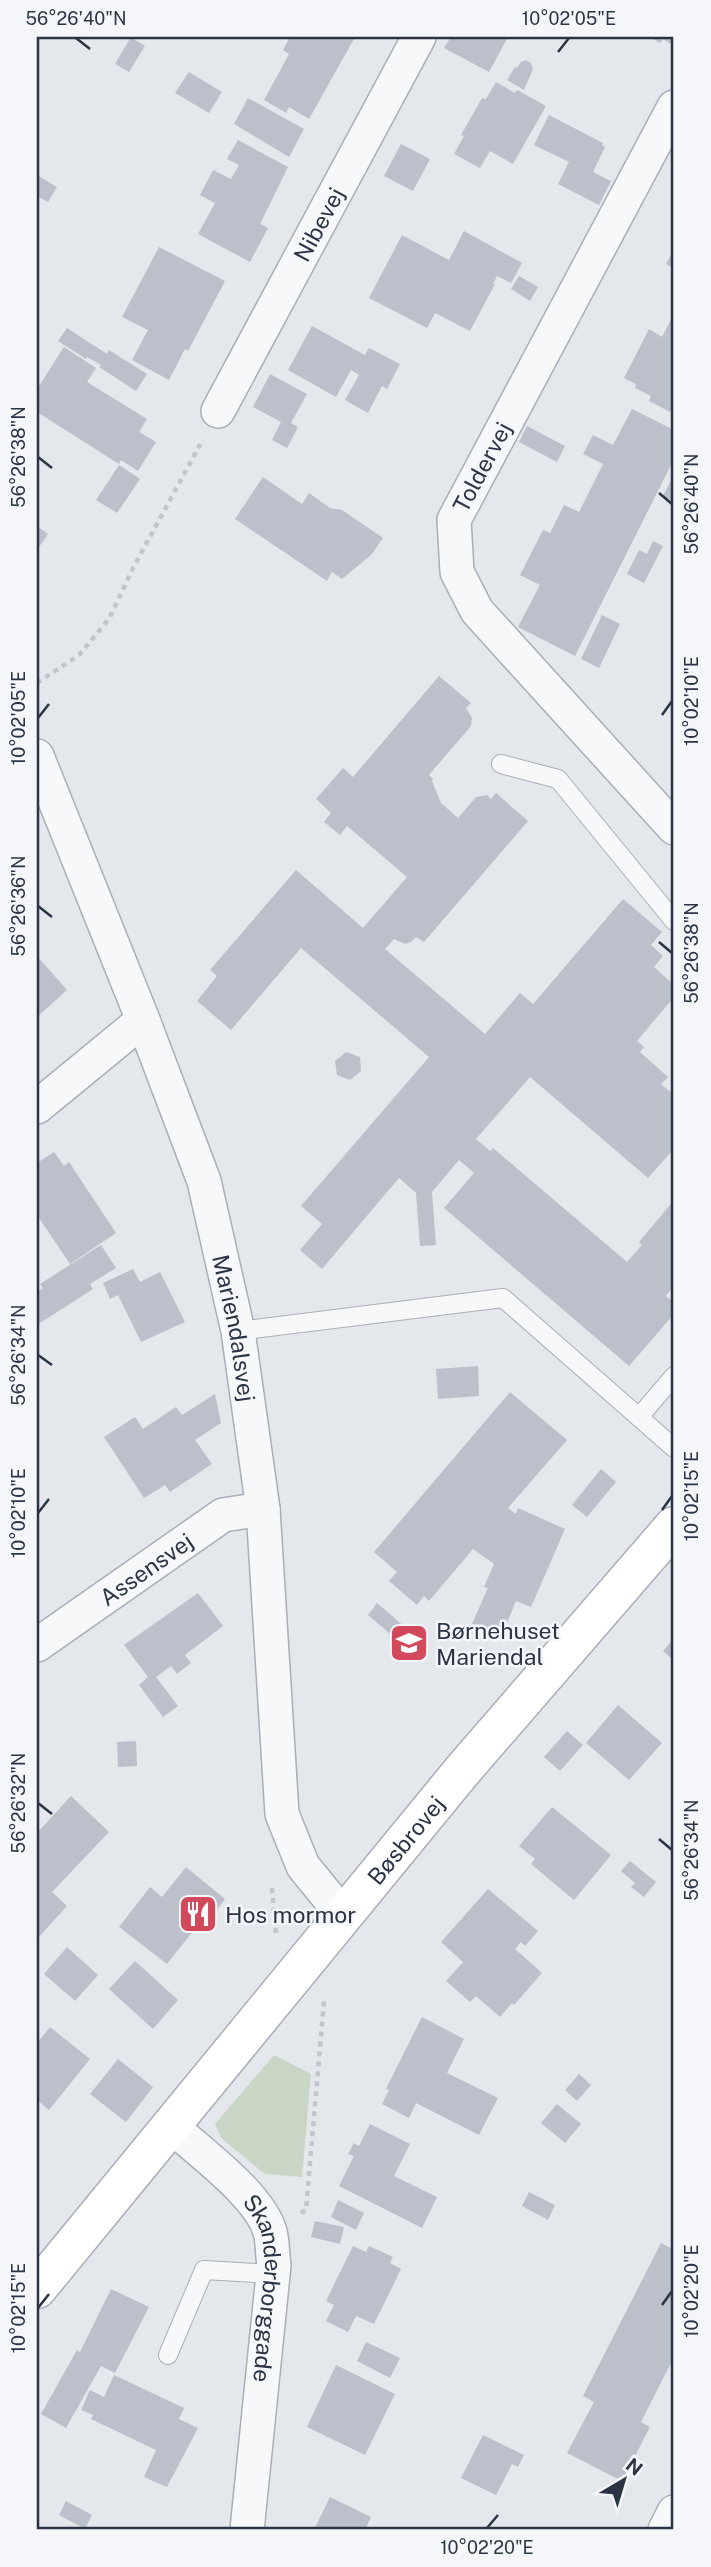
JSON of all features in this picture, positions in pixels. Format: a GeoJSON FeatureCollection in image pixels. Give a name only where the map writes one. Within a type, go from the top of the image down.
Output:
{"type":"FeatureCollection","features":[{"type":"Feature","properties":{"kind":"street","name":"Nibevej"},"geometry":{"type":"LineString","coordinates":[[218,411],[419,37]]}},
{"type":"Feature","properties":{"kind":"street","name":"Toldervej"},"geometry":{"type":"LineString","coordinates":[[674,107],[454,520],[457,572],[477,611],[674,828]]}},
{"type":"Feature","properties":{"kind":"street","name":"Mariendalsvej"},"geometry":{"type":"LineString","coordinates":[[37,756],[143,1020],[204,1181],[238,1331],[263,1509],[282,1814],[303,1866],[343,1915]]}},
{"type":"Feature","properties":{"kind":"street"},"geometry":{"type":"LineString","coordinates":[[37,1107],[143,1020]]}},
{"type":"Feature","properties":{"kind":"street","name":"Assensvej"},"geometry":{"type":"LineString","coordinates":[[37,1645],[223,1515],[263,1509]]}},
{"type":"Feature","properties":{"kind":"street","name":"Bøsbrovej"},"geometry":{"type":"LineString","coordinates":[[37,2289],[462,1771],[674,1526]]}},
{"type":"Feature","properties":{"kind":"street","name":"Skanderborggade"},"geometry":{"type":"LineString","coordinates":[[170,2125],[243,2190],[262,2215],[270,2231],[273,2274],[247,2530]]}},
{"type":"Feature","properties":{"kind":"street"},"geometry":{"type":"LineString","coordinates":[[665,2530],[674,2512]]}},
{"type":"Feature","properties":{"kind":"lane"},"geometry":{"type":"LineString","coordinates":[[501,764],[558,779],[674,921]]}},
{"type":"Feature","properties":{"kind":"lane"},"geometry":{"type":"LineString","coordinates":[[238,1331],[503,1298],[674,1448]]}},
{"type":"Feature","properties":{"kind":"lane"},"geometry":{"type":"LineString","coordinates":[[639,1417],[674,1376]]}},
{"type":"Feature","properties":{"kind":"lane"},"geometry":{"type":"LineString","coordinates":[[168,2355],[204,2270],[273,2274]]}},
{"type":"Feature","properties":{"kind":"path"},"geometry":{"type":"LineString","coordinates":[[37,683],[79,655],[109,619],[133,568],[218,411]]}},
{"type":"Feature","properties":{"kind":"green space"},"geometry":{"type":"Polygon","coordinates":[[[274,2055],[311,2074],[302,2177],[265,2174],[221,2138],[215,2124],[274,2055]]]}},
{"type":"Feature","properties":{"kind":"building"},"geometry":{"type":"Polygon","coordinates":[[[131,37],[145,46],[129,72],[115,64],[131,37]]]}},
{"type":"Feature","properties":{"kind":"building"},"geometry":{"type":"Polygon","coordinates":[[[290,37],[355,37],[309,119],[289,107],[286,113],[264,100],[289,54],[283,50],[290,37]]]}},
{"type":"Feature","properties":{"kind":"building"},"geometry":{"type":"Polygon","coordinates":[[[451,37],[508,37],[489,72],[444,48],[451,37]]]}},
{"type":"Feature","properties":{"kind":"building"},"geometry":{"type":"Polygon","coordinates":[[[650,37],[674,37],[674,46],[663,39],[660,43],[650,37]]]}},
{"type":"Feature","properties":{"kind":"building"},"geometry":{"type":"Polygon","coordinates":[[[526,60],[531,63],[533,69],[524,90],[507,80],[515,67],[526,60]]]}},
{"type":"Feature","properties":{"kind":"building"},"geometry":{"type":"Polygon","coordinates":[[[189,72],[222,92],[209,113],[175,93],[189,72]]]}},
{"type":"Feature","properties":{"kind":"building"},"geometry":{"type":"Polygon","coordinates":[[[496,82],[546,106],[513,164],[490,151],[480,168],[454,154],[464,136],[461,135],[482,98],[486,99],[496,82]]]}},
{"type":"Feature","properties":{"kind":"building"},"geometry":{"type":"Polygon","coordinates":[[[248,98],[304,129],[289,157],[234,124],[248,98]]]}},
{"type":"Feature","properties":{"kind":"building"},"geometry":{"type":"Polygon","coordinates":[[[549,115],[603,143],[605,147],[593,172],[611,181],[599,205],[558,184],[569,162],[534,145],[549,115]]]}},
{"type":"Feature","properties":{"kind":"building"},"geometry":{"type":"Polygon","coordinates":[[[238,140],[288,167],[260,224],[268,228],[250,262],[198,234],[215,203],[200,195],[213,170],[231,179],[239,165],[227,159],[238,140]]]}},
{"type":"Feature","properties":{"kind":"building"},"geometry":{"type":"Polygon","coordinates":[[[401,144],[430,159],[413,191],[384,176],[401,144]]]}},
{"type":"Feature","properties":{"kind":"building"},"geometry":{"type":"Polygon","coordinates":[[[37,175],[57,187],[48,202],[37,196],[37,175]]]}},
{"type":"Feature","properties":{"kind":"building"},"geometry":{"type":"Polygon","coordinates":[[[464,231],[522,263],[511,283],[497,276],[470,331],[435,313],[427,328],[369,298],[402,235],[449,260],[464,231]]]}},
{"type":"Feature","properties":{"kind":"building"},"geometry":{"type":"Polygon","coordinates":[[[159,247],[225,281],[188,351],[185,349],[169,380],[132,360],[148,330],[122,317],[159,247]]]}},
{"type":"Feature","properties":{"kind":"building"},"geometry":{"type":"Polygon","coordinates":[[[674,249],[674,268],[666,264],[674,249]]]}},
{"type":"Feature","properties":{"kind":"building"},"geometry":{"type":"Polygon","coordinates":[[[519,276],[538,287],[530,301],[511,289],[519,276]]]}},
{"type":"Feature","properties":{"kind":"building"},"geometry":{"type":"Polygon","coordinates":[[[674,314],[674,406],[670,412],[649,401],[651,396],[635,388],[636,384],[624,378],[649,329],[662,337],[674,314]]]}},
{"type":"Feature","properties":{"kind":"building"},"geometry":{"type":"Polygon","coordinates":[[[312,326],[365,355],[369,348],[400,364],[387,389],[382,386],[368,413],[345,400],[359,375],[351,370],[336,397],[288,370],[312,326]]]}},
{"type":"Feature","properties":{"kind":"building"},"geometry":{"type":"Polygon","coordinates":[[[67,328],[107,354],[109,350],[147,374],[136,391],[99,367],[101,365],[58,341],[67,328]]]}},
{"type":"Feature","properties":{"kind":"building"},"geometry":{"type":"Polygon","coordinates":[[[64,347],[96,368],[87,382],[147,419],[139,432],[156,442],[138,471],[121,460],[119,464],[37,412],[37,389],[64,347]]]}},
{"type":"Feature","properties":{"kind":"building"},"geometry":{"type":"Polygon","coordinates":[[[270,374],[307,394],[291,423],[298,427],[287,448],[272,440],[281,422],[253,407],[270,374]]]}},
{"type":"Feature","properties":{"kind":"building"},"geometry":{"type":"Polygon","coordinates":[[[632,409],[674,430],[674,459],[575,656],[518,627],[540,585],[520,575],[543,530],[550,533],[564,505],[579,512],[603,464],[583,454],[593,435],[613,445],[632,409]]]}},
{"type":"Feature","properties":{"kind":"building"},"geometry":{"type":"Polygon","coordinates":[[[527,426],[565,446],[557,462],[519,442],[527,426]]]}},
{"type":"Feature","properties":{"kind":"building"},"geometry":{"type":"Polygon","coordinates":[[[119,465],[140,479],[117,513],[96,500],[119,465]]]}},
{"type":"Feature","properties":{"kind":"building"},"geometry":{"type":"Polygon","coordinates":[[[263,477],[302,504],[309,493],[330,508],[342,510],[383,538],[371,555],[342,579],[332,572],[327,581],[235,519],[263,477]]]}},
{"type":"Feature","properties":{"kind":"building"},"geometry":{"type":"Polygon","coordinates":[[[671,480],[674,481],[674,502],[663,496],[671,480]]]}},
{"type":"Feature","properties":{"kind":"building"},"geometry":{"type":"Polygon","coordinates":[[[37,526],[48,534],[37,550],[37,526]]]}},
{"type":"Feature","properties":{"kind":"building"},"geometry":{"type":"Polygon","coordinates":[[[653,541],[663,546],[644,583],[627,574],[639,550],[647,554],[653,541]]]}},
{"type":"Feature","properties":{"kind":"building"},"geometry":{"type":"Polygon","coordinates":[[[602,615],[620,624],[599,668],[581,659],[602,615]]]}},
{"type":"Feature","properties":{"kind":"building"},"geometry":{"type":"Polygon","coordinates":[[[439,676],[471,703],[466,708],[472,718],[471,726],[429,775],[433,779],[441,803],[458,818],[476,797],[487,795],[491,799],[496,793],[528,821],[424,942],[416,937],[405,944],[394,939],[385,949],[485,1034],[520,993],[533,1004],[623,899],[662,932],[651,945],[663,956],[654,967],[674,985],[674,997],[637,1041],[644,1047],[640,1052],[668,1077],[661,1084],[674,1095],[674,1153],[672,1151],[648,1178],[530,1077],[476,1139],[490,1151],[493,1148],[627,1262],[642,1245],[639,1242],[674,1200],[674,1286],[666,1296],[674,1303],[674,1314],[629,1366],[444,1208],[474,1173],[459,1160],[432,1192],[436,1245],[420,1246],[416,1193],[399,1178],[322,1269],[300,1250],[322,1224],[301,1206],[429,1057],[301,948],[231,1030],[197,1001],[217,976],[210,970],[296,870],[363,928],[407,877],[347,826],[340,835],[324,822],[331,813],[316,799],[343,768],[353,777],[439,676]]]}},
{"type":"Feature","properties":{"kind":"building"},"geometry":{"type":"Polygon","coordinates":[[[37,956],[67,990],[37,1017],[37,956]]]}},
{"type":"Feature","properties":{"kind":"building"},"geometry":{"type":"Polygon","coordinates":[[[346,1052],[360,1057],[361,1071],[350,1080],[337,1075],[335,1061],[346,1052]]]}},
{"type":"Feature","properties":{"kind":"building"},"geometry":{"type":"Polygon","coordinates":[[[54,1152],[64,1166],[69,1162],[116,1233],[70,1264],[37,1215],[37,1163],[54,1152]]]}},
{"type":"Feature","properties":{"kind":"building"},"geometry":{"type":"Polygon","coordinates":[[[101,1245],[116,1268],[90,1284],[93,1289],[37,1325],[37,1292],[43,1288],[40,1284],[101,1245]]]}},
{"type":"Feature","properties":{"kind":"building"},"geometry":{"type":"Polygon","coordinates":[[[133,1269],[140,1282],[160,1272],[185,1322],[141,1342],[118,1295],[110,1299],[103,1283],[133,1269]]]}},
{"type":"Feature","properties":{"kind":"building"},"geometry":{"type":"Polygon","coordinates":[[[478,1366],[479,1396],[438,1399],[436,1369],[478,1366]]]}},
{"type":"Feature","properties":{"kind":"building"},"geometry":{"type":"Polygon","coordinates":[[[510,1392],[567,1440],[508,1508],[516,1514],[518,1508],[565,1529],[531,1607],[516,1601],[501,1636],[472,1624],[488,1588],[484,1587],[494,1564],[473,1549],[429,1601],[424,1596],[417,1605],[389,1581],[397,1572],[374,1552],[510,1392]]]}},
{"type":"Feature","properties":{"kind":"building"},"geometry":{"type":"Polygon","coordinates":[[[215,1394],[221,1423],[195,1440],[212,1464],[170,1492],[165,1485],[144,1498],[104,1437],[135,1417],[143,1429],[176,1407],[182,1415],[215,1394]]]}},
{"type":"Feature","properties":{"kind":"building"},"geometry":{"type":"Polygon","coordinates":[[[601,1469],[616,1482],[587,1517],[572,1505],[601,1469]]]}},
{"type":"Feature","properties":{"kind":"building"},"geometry":{"type":"Polygon","coordinates":[[[198,1593],[223,1626],[185,1655],[191,1663],[177,1674],[171,1666],[156,1677],[178,1706],[163,1717],[139,1685],[148,1677],[124,1645],[198,1593]]]}},
{"type":"Feature","properties":{"kind":"building"},"geometry":{"type":"Polygon","coordinates":[[[377,1603],[413,1634],[403,1645],[368,1615],[377,1603]]]}},
{"type":"Feature","properties":{"kind":"building"},"geometry":{"type":"Polygon","coordinates":[[[674,1638],[674,1661],[663,1651],[674,1638]]]}},
{"type":"Feature","properties":{"kind":"building"},"geometry":{"type":"Polygon","coordinates":[[[618,1705],[662,1743],[629,1780],[586,1743],[618,1705]]]}},
{"type":"Feature","properties":{"kind":"building"},"geometry":{"type":"Polygon","coordinates":[[[567,1731],[583,1745],[560,1771],[544,1757],[567,1731]]]}},
{"type":"Feature","properties":{"kind":"building"},"geometry":{"type":"Polygon","coordinates":[[[136,1741],[137,1766],[118,1767],[117,1742],[136,1741]]]}},
{"type":"Feature","properties":{"kind":"building"},"geometry":{"type":"Polygon","coordinates":[[[71,1796],[109,1832],[52,1892],[67,1906],[37,1939],[37,1833],[71,1796]]]}},
{"type":"Feature","properties":{"kind":"building"},"geometry":{"type":"Polygon","coordinates":[[[552,1807],[611,1855],[574,1900],[531,1864],[535,1859],[519,1846],[552,1807]]]}},
{"type":"Feature","properties":{"kind":"building"},"geometry":{"type":"Polygon","coordinates":[[[630,1861],[656,1882],[644,1897],[631,1887],[635,1883],[621,1871],[630,1861]]]}},
{"type":"Feature","properties":{"kind":"building"},"geometry":{"type":"Polygon","coordinates":[[[186,1867],[225,1899],[206,1924],[202,1920],[167,1964],[119,1927],[150,1887],[162,1897],[186,1867]]]}},
{"type":"Feature","properties":{"kind":"building"},"geometry":{"type":"Polygon","coordinates":[[[488,1889],[538,1931],[525,1946],[521,1942],[515,1949],[542,1973],[500,2017],[476,1996],[470,2002],[446,1981],[463,1962],[441,1942],[488,1889]]]}},
{"type":"Feature","properties":{"kind":"building"},"geometry":{"type":"Polygon","coordinates":[[[67,1947],[98,1975],[75,2001],[44,1974],[67,1947]]]}},
{"type":"Feature","properties":{"kind":"building"},"geometry":{"type":"Polygon","coordinates":[[[135,1961],[178,2000],[153,2029],[109,1989],[135,1961]]]}},
{"type":"Feature","properties":{"kind":"building"},"geometry":{"type":"Polygon","coordinates":[[[422,2017],[464,2039],[447,2073],[498,2098],[479,2135],[416,2103],[409,2118],[382,2104],[389,2090],[386,2089],[422,2017]]]}},
{"type":"Feature","properties":{"kind":"building"},"geometry":{"type":"Polygon","coordinates":[[[50,2027],[90,2059],[49,2110],[37,2100],[37,2043],[50,2027]]]}},
{"type":"Feature","properties":{"kind":"building"},"geometry":{"type":"Polygon","coordinates":[[[118,2059],[153,2087],[126,2122],[90,2094],[118,2059]]]}},
{"type":"Feature","properties":{"kind":"building"},"geometry":{"type":"Polygon","coordinates":[[[579,2074],[591,2085],[577,2101],[565,2090],[579,2074]]]}},
{"type":"Feature","properties":{"kind":"building"},"geometry":{"type":"Polygon","coordinates":[[[557,2104],[581,2124],[565,2143],[541,2123],[557,2104]]]}},
{"type":"Feature","properties":{"kind":"building"},"geometry":{"type":"Polygon","coordinates":[[[370,2124],[410,2144],[394,2176],[437,2197],[422,2228],[339,2186],[354,2156],[348,2154],[354,2143],[359,2146],[370,2124]]]}},
{"type":"Feature","properties":{"kind":"building"},"geometry":{"type":"Polygon","coordinates":[[[529,2192],[555,2205],[548,2220],[522,2206],[529,2192]]]}},
{"type":"Feature","properties":{"kind":"building"},"geometry":{"type":"Polygon","coordinates":[[[338,2200],[364,2213],[356,2230],[331,2217],[338,2200]]]}},
{"type":"Feature","properties":{"kind":"building"},"geometry":{"type":"Polygon","coordinates":[[[315,2221],[344,2227],[340,2244],[311,2237],[315,2221]]]}},
{"type":"Feature","properties":{"kind":"building"},"geometry":{"type":"Polygon","coordinates":[[[661,2243],[674,2250],[674,2357],[641,2422],[650,2427],[622,2481],[567,2453],[594,2402],[583,2396],[661,2243]]]}},
{"type":"Feature","properties":{"kind":"building"},"geometry":{"type":"Polygon","coordinates":[[[353,2246],[366,2252],[369,2246],[393,2257],[390,2263],[401,2269],[374,2324],[356,2316],[348,2332],[326,2321],[334,2305],[326,2301],[353,2246]]]}},
{"type":"Feature","properties":{"kind":"building"},"geometry":{"type":"Polygon","coordinates":[[[111,2289],[149,2307],[115,2373],[101,2366],[66,2428],[41,2414],[77,2350],[80,2352],[111,2289]]]}},
{"type":"Feature","properties":{"kind":"building"},"geometry":{"type":"Polygon","coordinates":[[[366,2342],[400,2358],[390,2378],[357,2361],[366,2342]]]}},
{"type":"Feature","properties":{"kind":"building"},"geometry":{"type":"Polygon","coordinates":[[[336,2365],[395,2394],[365,2455],[307,2427],[336,2365]]]}},
{"type":"Feature","properties":{"kind":"building"},"geometry":{"type":"Polygon","coordinates":[[[114,2375],[184,2408],[179,2419],[198,2428],[167,2487],[144,2477],[156,2450],[91,2419],[93,2415],[81,2410],[90,2390],[104,2397],[114,2375]]]}},
{"type":"Feature","properties":{"kind":"building"},"geometry":{"type":"Polygon","coordinates":[[[483,2435],[524,2455],[518,2467],[512,2464],[496,2495],[461,2478],[483,2435]]]}},
{"type":"Feature","properties":{"kind":"building"},"geometry":{"type":"Polygon","coordinates":[[[330,2497],[371,2517],[365,2530],[314,2530],[330,2497]]]}},
{"type":"Feature","properties":{"kind":"building"},"geometry":{"type":"Polygon","coordinates":[[[66,2501],[92,2515],[85,2529],[59,2515],[66,2501]]]}},
{"type":"Feature","properties":{"kind":"place","name":"Børnehuset Mariendal"},"geometry":{"type":"Point","coordinates":[409,1643]}},
{"type":"Feature","properties":{"kind":"place","name":"Hos mormor"},"geometry":{"type":"Point","coordinates":[198,1914]}}]}
